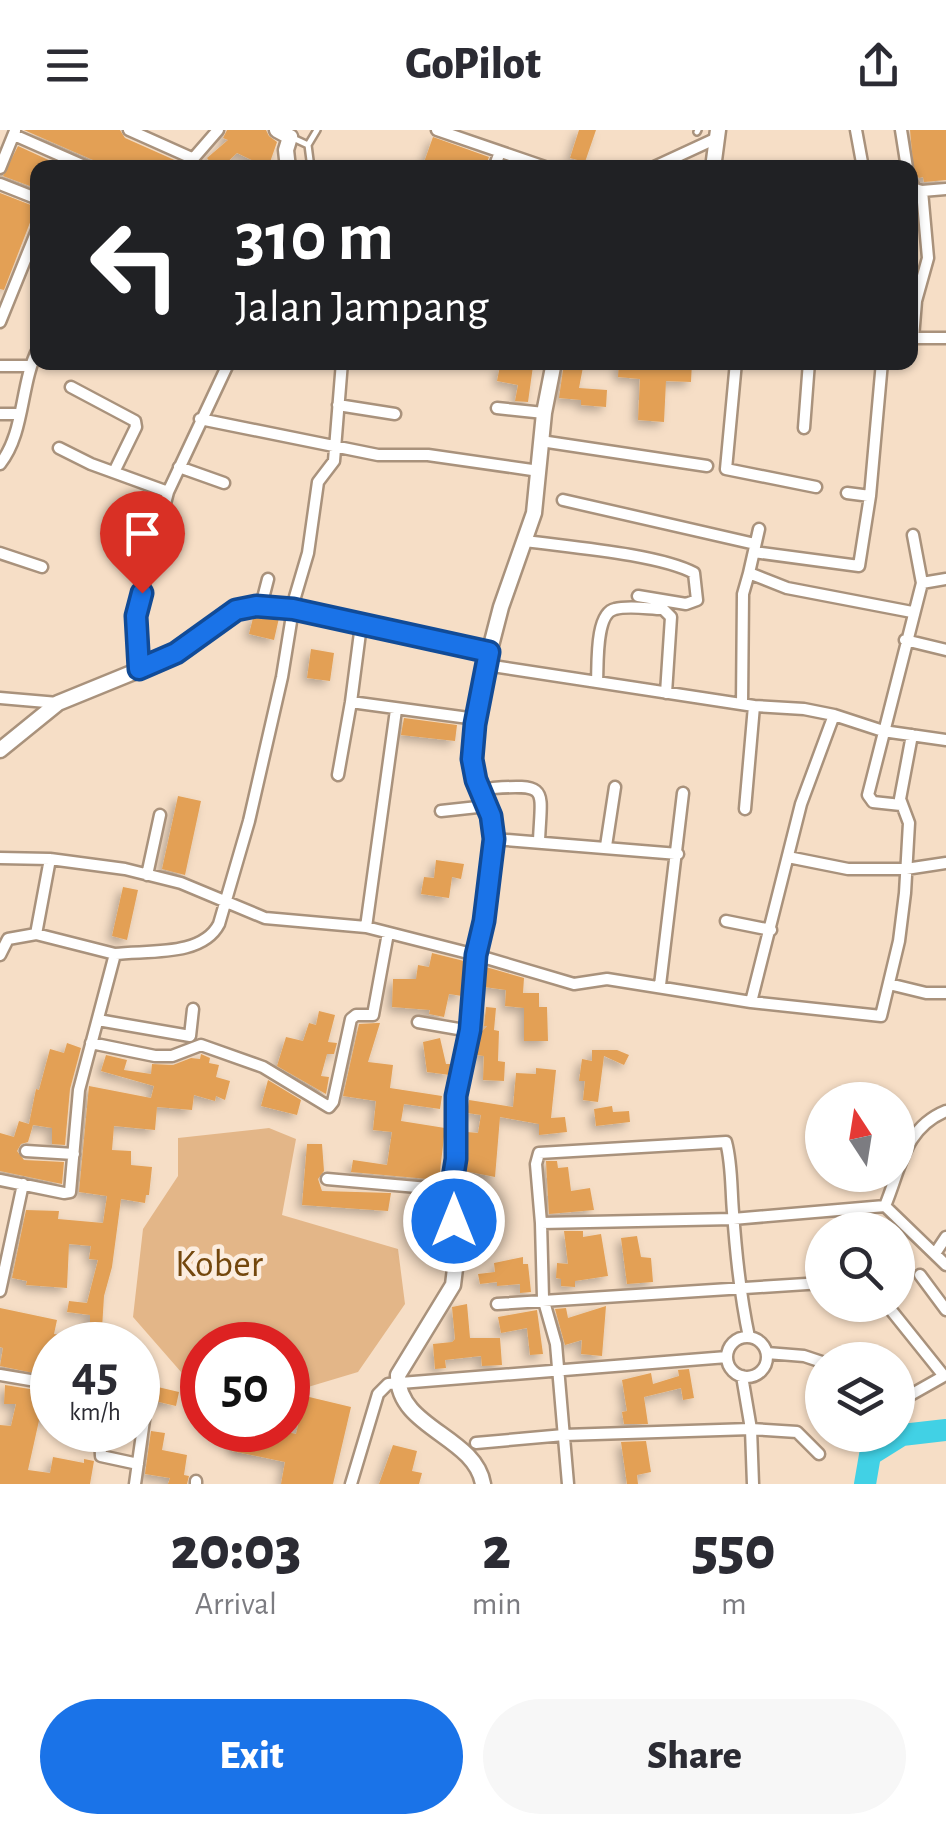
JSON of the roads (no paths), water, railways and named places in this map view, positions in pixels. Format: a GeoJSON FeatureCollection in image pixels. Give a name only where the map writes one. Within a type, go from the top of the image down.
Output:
{"type":"FeatureCollection","features":[{"type":"Feature","properties":{"kind":"main road"},"geometry":{"type":"LineString","coordinates":[[287,132],[287,160]]}},
{"type":"Feature","properties":{"kind":"main road"},"geometry":{"type":"LineString","coordinates":[[714,160],[718,134]]}},
{"type":"Feature","properties":{"kind":"main road"},"geometry":{"type":"LineString","coordinates":[[483,1484],[476,1462],[420,1417],[404,1399],[398,1382],[401,1368],[452,1285],[457,1252],[451,1190],[456,1159],[456,1096],[470,1030],[476,955],[494,839],[488,806],[472,769],[476,719],[500,607],[534,513],[540,442],[552,370]]}},
{"type":"Feature","properties":{"kind":"main road"},"geometry":{"type":"LineString","coordinates":[[0,750],[58,703],[176,653],[236,610],[261,606],[293,609],[487,658]]}},
{"type":"Feature","properties":{"kind":"street"},"geometry":{"type":"LineString","coordinates":[[129,130],[184,160]]}},
{"type":"Feature","properties":{"kind":"street"},"geometry":{"type":"LineString","coordinates":[[192,160],[218,130]]}},
{"type":"Feature","properties":{"kind":"street"},"geometry":{"type":"LineString","coordinates":[[437,130],[524,160]]}},
{"type":"Feature","properties":{"kind":"street"},"geometry":{"type":"LineString","coordinates":[[856,130],[862,160]]}},
{"type":"Feature","properties":{"kind":"street"},"geometry":{"type":"LineString","coordinates":[[901,130],[905,160]]}},
{"type":"Feature","properties":{"kind":"street"},"geometry":{"type":"LineString","coordinates":[[0,168],[15,132],[73,160]]}},
{"type":"Feature","properties":{"kind":"street"},"geometry":{"type":"LineString","coordinates":[[668,160],[718,134]]}},
{"type":"Feature","properties":{"kind":"street"},"geometry":{"type":"LineString","coordinates":[[497,160],[500,152]]}},
{"type":"Feature","properties":{"kind":"street"},"geometry":{"type":"LineString","coordinates":[[0,184],[30,196]]}},
{"type":"Feature","properties":{"kind":"street"},"geometry":{"type":"LineString","coordinates":[[918,190],[946,189]]}},
{"type":"Feature","properties":{"kind":"street"},"geometry":{"type":"LineString","coordinates":[[918,294],[928,258],[922,191]]}},
{"type":"Feature","properties":{"kind":"street"},"geometry":{"type":"LineString","coordinates":[[0,322],[30,248]]}},
{"type":"Feature","properties":{"kind":"street"},"geometry":{"type":"LineString","coordinates":[[918,338],[946,338]]}},
{"type":"Feature","properties":{"kind":"street"},"geometry":{"type":"LineString","coordinates":[[0,366],[29,366],[20,414],[0,464]]}},
{"type":"Feature","properties":{"kind":"street"},"geometry":{"type":"LineString","coordinates":[[139,669],[136,616],[168,492],[225,370]]}},
{"type":"Feature","properties":{"kind":"street"},"geometry":{"type":"LineString","coordinates":[[0,954],[8,939],[36,934],[116,954],[178,949],[207,941],[219,924],[249,821],[282,677],[293,609],[308,553],[318,482],[332,466],[341,370]]}},
{"type":"Feature","properties":{"kind":"street"},"geometry":{"type":"LineString","coordinates":[[735,370],[726,469],[816,487]]}},
{"type":"Feature","properties":{"kind":"street"},"geometry":{"type":"LineString","coordinates":[[804,428],[808,370]]}},
{"type":"Feature","properties":{"kind":"street"},"geometry":{"type":"LineString","coordinates":[[564,500],[755,548],[859,566],[870,496],[881,370]]}},
{"type":"Feature","properties":{"kind":"street"},"geometry":{"type":"LineString","coordinates":[[71,387],[135,421],[136,427],[114,472]]}},
{"type":"Feature","properties":{"kind":"street"},"geometry":{"type":"LineString","coordinates":[[338,405],[395,414]]}},
{"type":"Feature","properties":{"kind":"street"},"geometry":{"type":"LineString","coordinates":[[496,408],[544,413]]}},
{"type":"Feature","properties":{"kind":"street"},"geometry":{"type":"LineString","coordinates":[[0,414],[20,414]]}},
{"type":"Feature","properties":{"kind":"street"},"geometry":{"type":"LineString","coordinates":[[200,419],[378,455],[428,454],[540,472]]}},
{"type":"Feature","properties":{"kind":"street"},"geometry":{"type":"LineString","coordinates":[[540,442],[707,466]]}},
{"type":"Feature","properties":{"kind":"street"},"geometry":{"type":"LineString","coordinates":[[59,448],[168,492]]}},
{"type":"Feature","properties":{"kind":"street"},"geometry":{"type":"LineString","coordinates":[[180,466],[224,483]]}},
{"type":"Feature","properties":{"kind":"street"},"geometry":{"type":"LineString","coordinates":[[847,493],[870,496]]}},
{"type":"Feature","properties":{"kind":"street"},"geometry":{"type":"LineString","coordinates":[[746,809],[748,705],[743,594],[760,529]]}},
{"type":"Feature","properties":{"kind":"street"},"geometry":{"type":"LineString","coordinates":[[901,805],[868,798],[922,583],[913,535]]}},
{"type":"Feature","properties":{"kind":"street"},"geometry":{"type":"LineString","coordinates":[[526,541],[684,568],[694,574],[697,582],[697,600],[686,604],[638,596]]}},
{"type":"Feature","properties":{"kind":"street"},"geometry":{"type":"LineString","coordinates":[[0,553],[42,566]]}},
{"type":"Feature","properties":{"kind":"street"},"geometry":{"type":"LineString","coordinates":[[749,574],[787,588],[912,612]]}},
{"type":"Feature","properties":{"kind":"street"},"geometry":{"type":"LineString","coordinates":[[261,606],[268,579]]}},
{"type":"Feature","properties":{"kind":"street"},"geometry":{"type":"LineString","coordinates":[[922,583],[946,580]]}},
{"type":"Feature","properties":{"kind":"street"},"geometry":{"type":"LineString","coordinates":[[597,682],[601,623],[606,613],[615,609],[664,609],[671,617],[666,693]]}},
{"type":"Feature","properties":{"kind":"street"},"geometry":{"type":"LineString","coordinates":[[338,775],[352,702],[360,624]]}},
{"type":"Feature","properties":{"kind":"street"},"geometry":{"type":"LineString","coordinates":[[905,640],[946,650]]}},
{"type":"Feature","properties":{"kind":"street"},"geometry":{"type":"LineString","coordinates":[[487,658],[597,682],[748,705],[804,709],[882,732],[946,740]]}},
{"type":"Feature","properties":{"kind":"street"},"geometry":{"type":"LineString","coordinates":[[0,698],[58,703]]}},
{"type":"Feature","properties":{"kind":"street"},"geometry":{"type":"LineString","coordinates":[[352,702],[476,719]]}},
{"type":"Feature","properties":{"kind":"street"},"geometry":{"type":"LineString","coordinates":[[366,928],[396,710]]}},
{"type":"Feature","properties":{"kind":"street"},"geometry":{"type":"LineString","coordinates":[[752,1002],[801,804],[834,715]]}},
{"type":"Feature","properties":{"kind":"street"},"geometry":{"type":"LineString","coordinates":[[0,858],[97,864],[181,882],[265,918],[366,928],[574,984],[607,979],[660,985],[712,998],[881,1016],[899,941],[909,823],[901,805],[901,785],[912,735]]}},
{"type":"Feature","properties":{"kind":"street"},"geometry":{"type":"LineString","coordinates":[[493,788],[531,785],[538,790],[539,841]]}},
{"type":"Feature","properties":{"kind":"street"},"geometry":{"type":"LineString","coordinates":[[606,846],[615,787]]}},
{"type":"Feature","properties":{"kind":"street"},"geometry":{"type":"LineString","coordinates":[[660,985],[683,793]]}},
{"type":"Feature","properties":{"kind":"street"},"geometry":{"type":"LineString","coordinates":[[441,811],[488,806]]}},
{"type":"Feature","properties":{"kind":"street"},"geometry":{"type":"LineString","coordinates":[[147,875],[160,815]]}},
{"type":"Feature","properties":{"kind":"street"},"geometry":{"type":"LineString","coordinates":[[494,839],[678,854]]}},
{"type":"Feature","properties":{"kind":"street"},"geometry":{"type":"LineString","coordinates":[[788,857],[848,869],[946,864]]}},
{"type":"Feature","properties":{"kind":"street"},"geometry":{"type":"LineString","coordinates":[[36,934],[50,859]]}},
{"type":"Feature","properties":{"kind":"street"},"geometry":{"type":"LineString","coordinates":[[726,922],[771,930]]}},
{"type":"Feature","properties":{"kind":"street"},"geometry":{"type":"LineString","coordinates":[[91,1043],[155,1056],[172,1056],[202,1044],[263,1067],[329,1106],[351,1019],[372,1015],[388,933]]}},
{"type":"Feature","properties":{"kind":"street"},"geometry":{"type":"LineString","coordinates":[[0,1180],[68,1194],[78,1090],[116,954]]}},
{"type":"Feature","properties":{"kind":"street"},"geometry":{"type":"LineString","coordinates":[[888,984],[926,993],[946,993]]}},
{"type":"Feature","properties":{"kind":"street"},"geometry":{"type":"LineString","coordinates":[[98,1020],[190,1036],[193,1009]]}},
{"type":"Feature","properties":{"kind":"street"},"geometry":{"type":"LineString","coordinates":[[418,1022],[470,1030]]}},
{"type":"Feature","properties":{"kind":"street"},"geometry":{"type":"LineString","coordinates":[[885,1206],[906,1144],[918,1128],[946,1111]]}},
{"type":"Feature","properties":{"kind":"street"},"geometry":{"type":"LineString","coordinates":[[568,1484],[556,1344],[543,1298],[536,1164],[539,1153],[722,1140],[728,1147],[739,1286],[748,1337]]}},
{"type":"Feature","properties":{"kind":"street"},"geometry":{"type":"LineString","coordinates":[[26,1151],[74,1154]]}},
{"type":"Feature","properties":{"kind":"street"},"geometry":{"type":"LineString","coordinates":[[326,1179],[451,1190]]}},
{"type":"Feature","properties":{"kind":"street"},"geometry":{"type":"LineString","coordinates":[[0,1291],[23,1184]]}},
{"type":"Feature","properties":{"kind":"street"},"geometry":{"type":"LineString","coordinates":[[541,1224],[733,1219],[885,1206]]}},
{"type":"Feature","properties":{"kind":"street"},"geometry":{"type":"LineString","coordinates":[[885,1206],[946,1266]]}},
{"type":"Feature","properties":{"kind":"street"},"geometry":{"type":"LineString","coordinates":[[936,1252],[946,1236]]}},
{"type":"Feature","properties":{"kind":"street"},"geometry":{"type":"LineString","coordinates":[[920,1276],[946,1310]]}},
{"type":"Feature","properties":{"kind":"street"},"geometry":{"type":"LineString","coordinates":[[496,1304],[805,1284]]}},
{"type":"Feature","properties":{"kind":"street"},"geometry":{"type":"LineString","coordinates":[[901,1322],[945,1376],[915,1393]]}},
{"type":"Feature","properties":{"kind":"street"},"geometry":{"type":"LineString","coordinates":[[753,1484],[751,1429],[742,1376],[731,1369],[726,1357],[731,1344],[748,1337],[760,1342],[767,1353]]}},
{"type":"Feature","properties":{"kind":"street"},"geometry":{"type":"LineString","coordinates":[[767,1353],[805,1356]]}},
{"type":"Feature","properties":{"kind":"street"},"geometry":{"type":"LineString","coordinates":[[742,1376],[760,1371],[767,1353]]}},
{"type":"Feature","properties":{"kind":"street"},"geometry":{"type":"LineString","coordinates":[[351,1484],[383,1386],[726,1357]]}},
{"type":"Feature","properties":{"kind":"street"},"geometry":{"type":"LineString","coordinates":[[0,1376],[30,1380]]}},
{"type":"Feature","properties":{"kind":"street"},"geometry":{"type":"LineString","coordinates":[[476,1444],[564,1435],[751,1429],[797,1432],[819,1454]]}},
{"type":"Feature","properties":{"kind":"street"},"geometry":{"type":"LineString","coordinates":[[101,1452],[101,1456],[138,1464]]}},
{"type":"Feature","properties":{"kind":"street"},"geometry":{"type":"LineString","coordinates":[[135,1484],[140,1452]]}},
{"type":"Feature","properties":{"kind":"lane"},"geometry":{"type":"LineString","coordinates":[[310,160],[308,144],[317,130]]}},
{"type":"Feature","properties":{"kind":"lane"},"geometry":{"type":"LineString","coordinates":[[287,132],[308,144]]}},
{"type":"Feature","properties":{"kind":"waterway"},"geometry":{"type":"LineString","coordinates":[[865,1484],[870,1455],[902,1435],[946,1430]]}},
{"type":"Feature","properties":{"kind":"park label","name":"Kober"},"geometry":{"type":"Point","coordinates":[219,1265]}}]}
